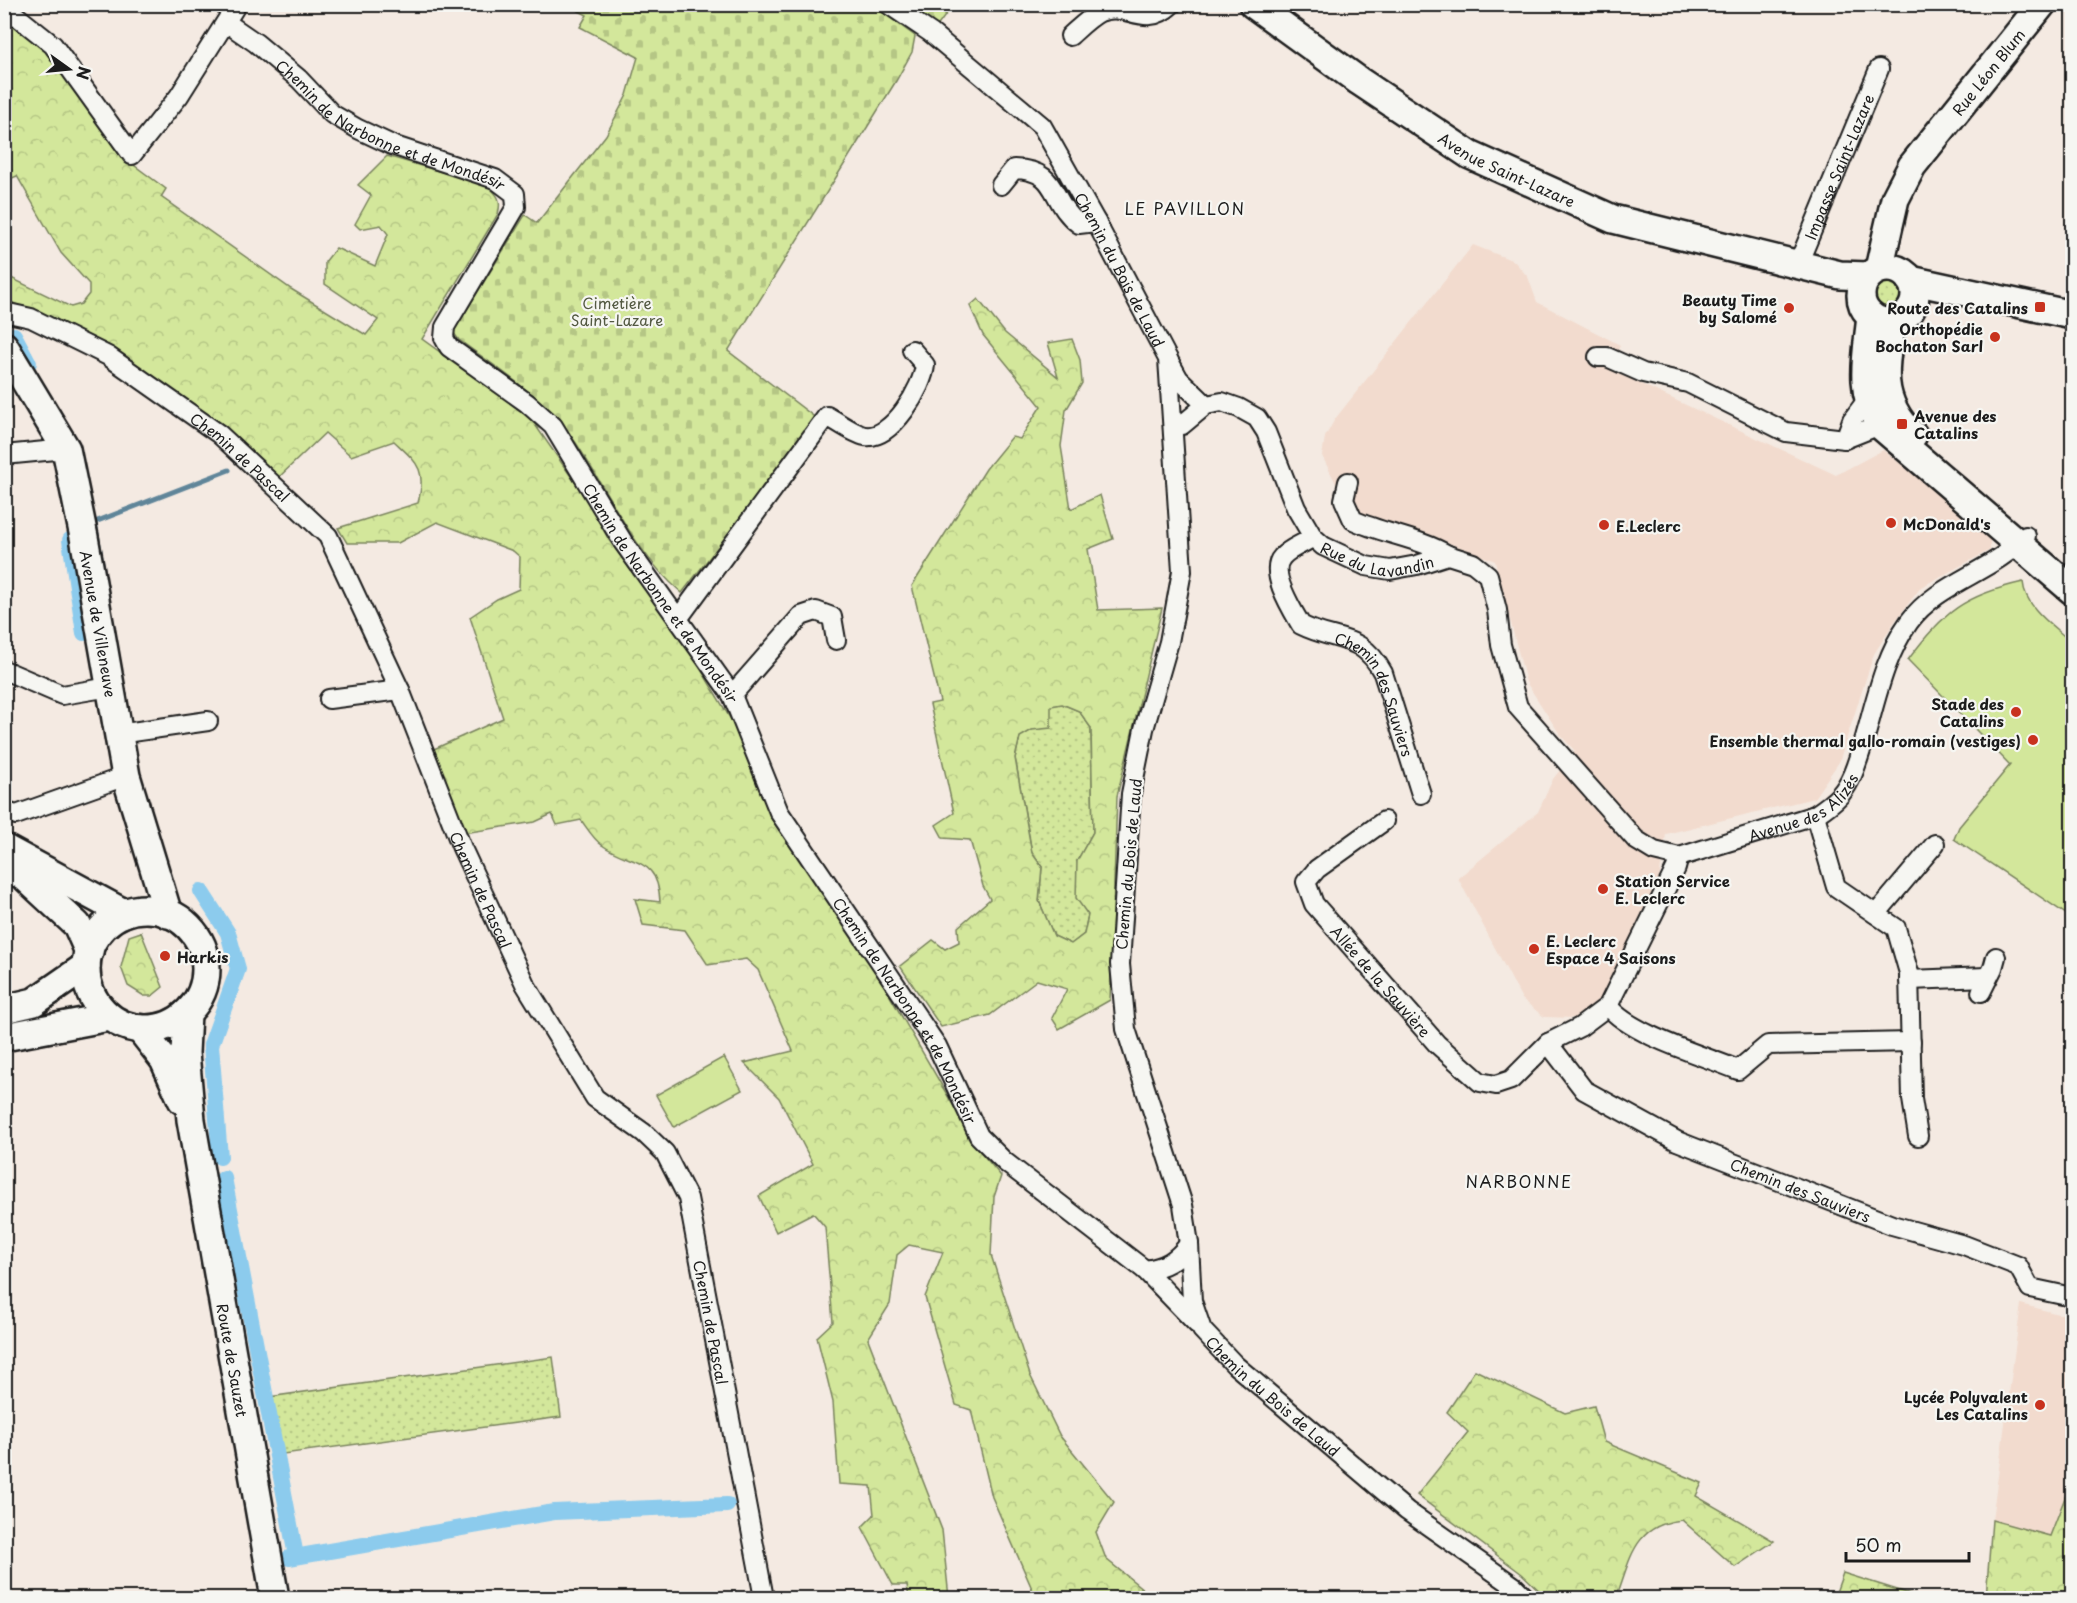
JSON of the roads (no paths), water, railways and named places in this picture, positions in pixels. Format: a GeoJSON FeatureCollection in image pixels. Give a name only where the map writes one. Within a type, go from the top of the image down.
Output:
{"type":"FeatureCollection","features":[{"type":"Feature","properties":{"kind":"main road","name":"Avenue Saint-Lazare"},"geometry":{"type":"LineString","coordinates":[[1253,4],[1359,81],[1470,155],[1613,219],[1840,275],[1886,292],[1990,310],[2073,329]]}},
{"type":"Feature","properties":{"kind":"main road","name":"Rue Léon Blum"},"geometry":{"type":"LineString","coordinates":[[1886,292],[1902,229],[1934,139],[2042,4]]}},
{"type":"Feature","properties":{"kind":"main road","name":"Avenue Saint-Lazare"},"geometry":{"type":"LineString","coordinates":[[1886,292],[2073,315]]}},
{"type":"Feature","properties":{"kind":"main road"},"geometry":{"type":"LineString","coordinates":[[1886,292],[1888,349],[1877,399],[1886,413],[1880,425],[2022,540],[2073,578]]}},
{"type":"Feature","properties":{"kind":"main road","name":"Avenue de Villeneuve"},"geometry":{"type":"LineString","coordinates":[[4,346],[66,449],[126,776],[168,914]]}},
{"type":"Feature","properties":{"kind":"main road"},"geometry":{"type":"LineString","coordinates":[[1877,399],[2073,590]]}},
{"type":"Feature","properties":{"kind":"main road"},"geometry":{"type":"LineString","coordinates":[[4,848],[124,913]]}},
{"type":"Feature","properties":{"kind":"main road"},"geometry":{"type":"LineString","coordinates":[[4,867],[24,876],[77,925],[87,959],[88,986],[96,1003],[109,1017],[124,1026],[157,1029],[173,1023],[187,1013],[199,998],[206,978],[205,958],[198,939],[186,924],[168,914],[154,910],[124,913],[109,922],[96,936],[87,959],[34,1002],[4,1009]]}},
{"type":"Feature","properties":{"kind":"main road","name":"Route de Sauzet"},"geometry":{"type":"LineString","coordinates":[[187,1013],[185,1053],[191,1120],[274,1599]]}},
{"type":"Feature","properties":{"kind":"main road"},"geometry":{"type":"LineString","coordinates":[[4,1037],[109,1017]]}},
{"type":"Feature","properties":{"kind":"main road","name":"Route de Sauzet"},"geometry":{"type":"LineString","coordinates":[[140,1029],[164,1060],[191,1120]]}},
{"type":"Feature","properties":{"kind":"street"},"geometry":{"type":"LineString","coordinates":[[4,6],[53,45],[132,155],[179,96],[237,4]]}},
{"type":"Feature","properties":{"kind":"street","name":"Chemin du Bois de Laud"},"geometry":{"type":"LineString","coordinates":[[888,4],[931,33],[1041,126],[1096,222],[1168,359],[1182,571],[1169,642],[1144,729],[1131,794],[1120,964],[1125,1029],[1183,1205],[1189,1244],[1192,1301],[1202,1330],[1234,1365],[1407,1511],[1514,1587],[1526,1599]]}},
{"type":"Feature","properties":{"kind":"street"},"geometry":{"type":"LineString","coordinates":[[1070,36],[1100,12],[1110,10],[1147,16],[1159,15],[1172,4]]}},
{"type":"Feature","properties":{"kind":"street","name":"Chemin de Narbonne et de Mondésir"},"geometry":{"type":"LineString","coordinates":[[226,22],[256,43],[299,79],[332,114],[392,145],[495,179],[515,194],[516,207],[445,327],[444,338],[449,347],[527,403],[553,426],[623,542],[732,695],[779,812],[937,1046],[979,1136],[1005,1162],[1145,1270],[1202,1330]]}},
{"type":"Feature","properties":{"kind":"street","name":"Impasse Saint-Lazare"},"geometry":{"type":"LineString","coordinates":[[1795,263],[1803,252],[1879,69]]}},
{"type":"Feature","properties":{"kind":"street"},"geometry":{"type":"LineString","coordinates":[[1001,185],[1014,169],[1033,169],[1053,186],[1065,213],[1079,224],[1096,222]]}},
{"type":"Feature","properties":{"kind":"street","name":"Chemin de Pascal"},"geometry":{"type":"LineString","coordinates":[[4,312],[31,318],[108,356],[219,434],[328,536],[400,690],[462,848],[525,984],[595,1098],[644,1133],[665,1152],[688,1198],[764,1599]]}},
{"type":"Feature","properties":{"kind":"street"},"geometry":{"type":"LineString","coordinates":[[678,619],[828,416],[865,436],[881,434],[897,421],[924,377],[925,365],[912,350]]}},
{"type":"Feature","properties":{"kind":"street"},"geometry":{"type":"LineString","coordinates":[[1598,357],[1608,357],[1643,373],[1688,383],[1775,429],[1845,439],[1880,425]]}},
{"type":"Feature","properties":{"kind":"street"},"geometry":{"type":"LineString","coordinates":[[1168,359],[1179,379],[1206,405],[1182,425],[1173,426]]}},
{"type":"Feature","properties":{"kind":"street"},"geometry":{"type":"LineString","coordinates":[[1845,439],[1852,420],[1877,399]]}},
{"type":"Feature","properties":{"kind":"street","name":"Rue du Lavandin"},"geometry":{"type":"LineString","coordinates":[[1206,405],[1222,402],[1257,418],[1266,432],[1296,508],[1313,537],[1323,546],[1366,566],[1390,570],[1417,565],[1448,555],[1473,562],[1488,575],[1497,610],[1501,645],[1518,707],[1636,840],[1654,851],[1679,857]]}},
{"type":"Feature","properties":{"kind":"street"},"geometry":{"type":"LineString","coordinates":[[4,455],[66,449]]}},
{"type":"Feature","properties":{"kind":"street"},"geometry":{"type":"LineString","coordinates":[[1348,482],[1344,500],[1353,520],[1381,532],[1430,545],[1448,555]]}},
{"type":"Feature","properties":{"kind":"street","name":"Chemin des Sauviers"},"geometry":{"type":"LineString","coordinates":[[1313,537],[1282,556],[1278,563],[1280,583],[1287,602],[1301,625],[1352,642],[1367,649],[1376,660],[1383,674],[1421,794]]}},
{"type":"Feature","properties":{"kind":"street","name":"Avenue des Alizés"},"geometry":{"type":"LineString","coordinates":[[1679,857],[1815,815],[1842,794],[1856,768],[1881,678],[1897,640],[1910,620],[1946,589],[2006,555],[2022,540]]}},
{"type":"Feature","properties":{"kind":"street"},"geometry":{"type":"LineString","coordinates":[[732,695],[801,616],[816,611],[832,616],[836,640]]}},
{"type":"Feature","properties":{"kind":"street"},"geometry":{"type":"LineString","coordinates":[[4,670],[62,695],[110,687]]}},
{"type":"Feature","properties":{"kind":"street"},"geometry":{"type":"LineString","coordinates":[[329,699],[400,690]]}},
{"type":"Feature","properties":{"kind":"street"},"geometry":{"type":"LineString","coordinates":[[118,734],[208,721]]}},
{"type":"Feature","properties":{"kind":"street"},"geometry":{"type":"LineString","coordinates":[[4,811],[16,815],[126,776]]}},
{"type":"Feature","properties":{"kind":"street"},"geometry":{"type":"LineString","coordinates":[[1815,815],[1836,887],[1896,928],[1909,980],[1912,1099],[1918,1136]]}},
{"type":"Feature","properties":{"kind":"street","name":"Allée de la Sauvière"},"geometry":{"type":"LineString","coordinates":[[1384,821],[1317,869],[1306,882],[1314,904],[1437,1044],[1480,1082],[1496,1085],[1511,1080],[1548,1043]]}},
{"type":"Feature","properties":{"kind":"street"},"geometry":{"type":"LineString","coordinates":[[1876,914],[1935,844]]}},
{"type":"Feature","properties":{"kind":"street"},"geometry":{"type":"LineString","coordinates":[[1548,1043],[1580,1027],[1608,1006],[1672,878],[1679,857]]}},
{"type":"Feature","properties":{"kind":"street"},"geometry":{"type":"LineString","coordinates":[[1909,980],[1984,985],[1996,957]]}},
{"type":"Feature","properties":{"kind":"street"},"geometry":{"type":"LineString","coordinates":[[1608,1006],[1619,1019],[1638,1029],[1738,1070],[1768,1046],[1911,1042]]}},
{"type":"Feature","properties":{"kind":"street","name":"Chemin des Sauviers"},"geometry":{"type":"LineString","coordinates":[[1548,1043],[1584,1090],[1677,1141],[1892,1225],[1964,1245],[2018,1266],[2030,1288],[2073,1297]]}},
{"type":"Feature","properties":{"kind":"street"},"geometry":{"type":"LineString","coordinates":[[1145,1270],[1165,1267],[1181,1255],[1189,1244]]}},
{"type":"Feature","properties":{"kind":"waterway"},"geometry":{"type":"LineString","coordinates":[[14,335],[29,363]]}},
{"type":"Feature","properties":{"kind":"waterway"},"geometry":{"type":"LineString","coordinates":[[103,569],[95,522],[229,470]]}},
{"type":"Feature","properties":{"kind":"waterway"},"geometry":{"type":"LineString","coordinates":[[70,540],[84,633]]}},
{"type":"Feature","properties":{"kind":"waterway"},"geometry":{"type":"LineString","coordinates":[[201,891],[228,933],[238,969],[211,1045],[220,1157]]}},
{"type":"Feature","properties":{"kind":"waterway"},"geometry":{"type":"LineString","coordinates":[[224,1178],[296,1556]]}},
{"type":"Feature","properties":{"kind":"waterway"},"geometry":{"type":"LineString","coordinates":[[289,1558],[554,1512],[727,1505]]}},
{"type":"Feature","properties":{"kind":"place","name":"Route des Catalins"},"geometry":{"type":"Point","coordinates":[2040,307]}},
{"type":"Feature","properties":{"kind":"place","name":"Beauty Time by Salomé"},"geometry":{"type":"Point","coordinates":[1789,308]}},
{"type":"Feature","properties":{"kind":"place","name":"Orthopédie Bochaton Sarl"},"geometry":{"type":"Point","coordinates":[1995,337]}},
{"type":"Feature","properties":{"kind":"place","name":"Avenue des Catalins"},"geometry":{"type":"Point","coordinates":[1902,424]}},
{"type":"Feature","properties":{"kind":"place","name":"McDonald's"},"geometry":{"type":"Point","coordinates":[1891,523]}},
{"type":"Feature","properties":{"kind":"place","name":"E.Leclerc"},"geometry":{"type":"Point","coordinates":[1604,525]}},
{"type":"Feature","properties":{"kind":"place","name":"Stade des Catalins"},"geometry":{"type":"Point","coordinates":[2016,712]}},
{"type":"Feature","properties":{"kind":"place","name":"Ensemble thermal gallo-romain (vestiges)"},"geometry":{"type":"Point","coordinates":[2033,740]}},
{"type":"Feature","properties":{"kind":"place","name":"Station Service E. Leclerc"},"geometry":{"type":"Point","coordinates":[1603,889]}},
{"type":"Feature","properties":{"kind":"place","name":"E. Leclerc Espace 4 Saisons"},"geometry":{"type":"Point","coordinates":[1534,949]}},
{"type":"Feature","properties":{"kind":"place","name":"Harkis"},"geometry":{"type":"Point","coordinates":[165,956]}},
{"type":"Feature","properties":{"kind":"place","name":"Lycée Polyvalent Les Catalins"},"geometry":{"type":"Point","coordinates":[2040,1405]}},
{"type":"Feature","properties":{"kind":"district","name":"LE PAVILLON"},"geometry":{"type":"Point","coordinates":[1185,208]}},
{"type":"Feature","properties":{"kind":"district","name":"NARBONNE"},"geometry":{"type":"Point","coordinates":[1519,1181]}},
{"type":"Feature","properties":{"kind":"park label","name":"Cimetière Saint-Lazare"},"geometry":{"type":"Point","coordinates":[617,310]}}]}
